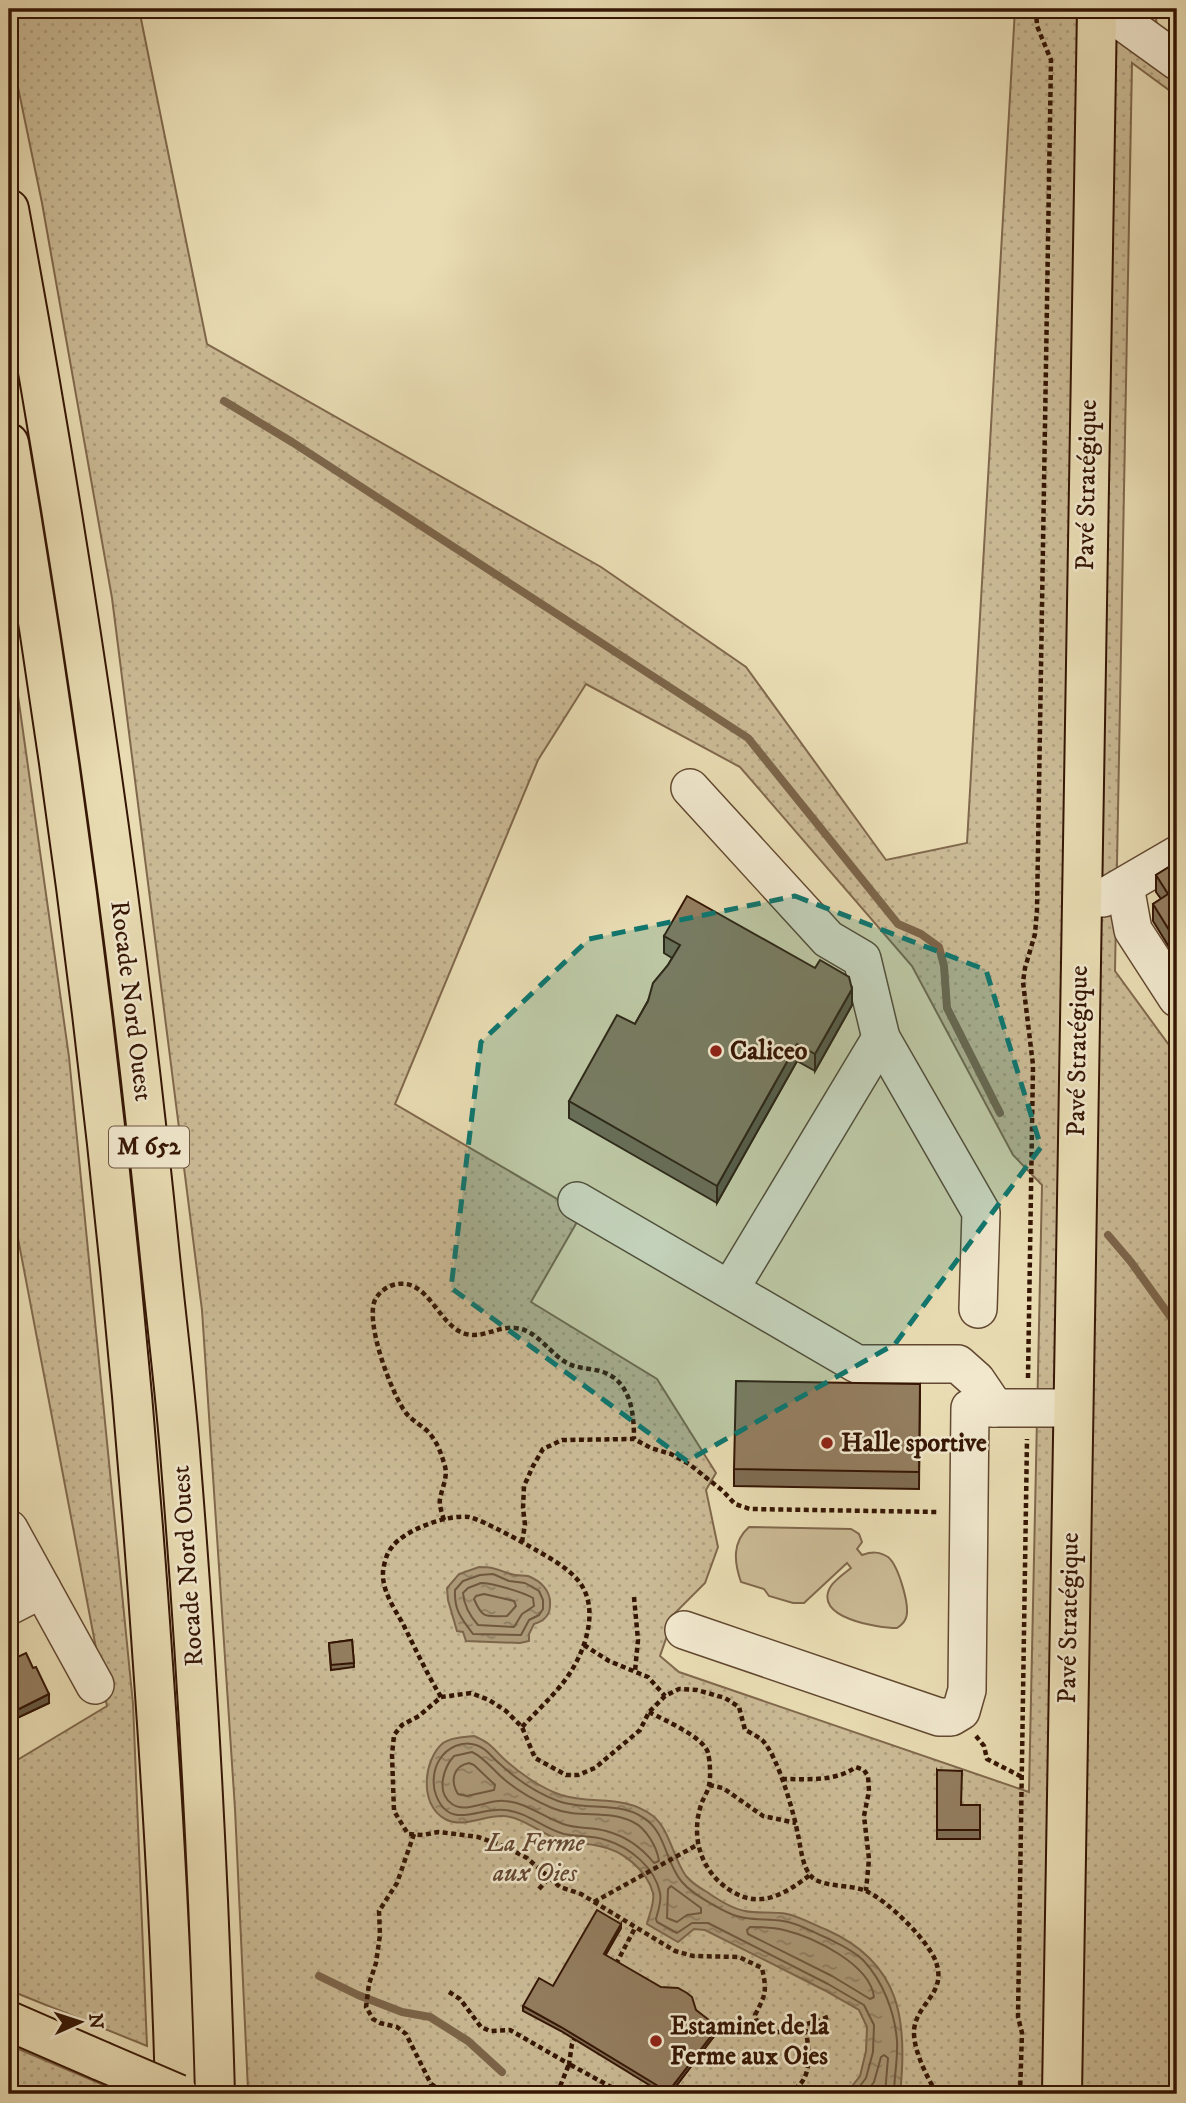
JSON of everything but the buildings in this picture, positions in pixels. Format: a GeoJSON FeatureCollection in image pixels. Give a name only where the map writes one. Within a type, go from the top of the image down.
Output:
{"type":"FeatureCollection","features":[{"type":"Feature","properties":{"kind":"main road","name":"Pavé Stratégique"},"geometry":{"type":"LineString","coordinates":[[1062,2094],[1097,9]]}},
{"type":"Feature","properties":{"kind":"main road","name":"Rocade Nord Ouest"},"geometry":{"type":"LineString","coordinates":[[9,209],[83,648],[142,1080],[181,1464],[198,1713],[215,2094]]}},
{"type":"Feature","properties":{"kind":"main road","name":"Rocade Nord Ouest"},"geometry":{"type":"LineString","coordinates":[[9,443],[41,631],[71,844],[93,1016],[131,1372],[166,1850],[176,2094]]}},
{"type":"Feature","properties":{"kind":"main road"},"geometry":{"type":"LineString","coordinates":[[9,2021],[176,2094]]}},
{"type":"Feature","properties":{"kind":"street"},"geometry":{"type":"LineString","coordinates":[[1105,9],[1177,61]]}},
{"type":"Feature","properties":{"kind":"street"},"geometry":{"type":"LineString","coordinates":[[690,788],[828,939],[862,959],[881,1038],[981,1212],[978,1308]]}},
{"type":"Feature","properties":{"kind":"street"},"geometry":{"type":"LineString","coordinates":[[1081,903],[1106,898],[1177,855]]}},
{"type":"Feature","properties":{"kind":"street"},"geometry":{"type":"LineString","coordinates":[[1125,886],[1133,930],[1177,998]]}},
{"type":"Feature","properties":{"kind":"street"},"geometry":{"type":"LineString","coordinates":[[730,1289],[881,1038]]}},
{"type":"Feature","properties":{"kind":"street"},"geometry":{"type":"LineString","coordinates":[[578,1201],[858,1364],[958,1364],[1012,1408]]}},
{"type":"Feature","properties":{"kind":"street"},"geometry":{"type":"LineString","coordinates":[[684,1630],[939,1717],[951,1717],[961,1711],[967,1690],[970,1408],[1073,1408]]}},
{"type":"Feature","properties":{"kind":"street"},"geometry":{"type":"LineString","coordinates":[[9,1529],[95,1685]]}},
{"type":"Feature","properties":{"kind":"street"},"geometry":{"type":"LineString","coordinates":[[9,1606],[42,1589]]}},
{"type":"Feature","properties":{"kind":"path"},"geometry":{"type":"LineString","coordinates":[[1020,2094],[1022,2033],[1018,2017],[1022,1777],[1012,1408],[1033,1065],[1023,982],[1035,934],[1037,910],[1051,67],[1050,54],[1037,26],[1036,9]]}},
{"type":"Feature","properties":{"kind":"path"},"geometry":{"type":"LineString","coordinates":[[444,1520],[440,1499],[446,1467],[430,1434],[406,1413],[381,1359],[374,1334],[372,1318],[375,1300],[386,1287],[400,1283],[415,1287],[427,1296],[448,1323],[461,1332],[474,1336],[503,1328],[518,1328],[531,1334],[568,1364],[601,1371],[614,1378],[623,1387],[629,1400],[634,1417],[634,1439]]}},
{"type":"Feature","properties":{"kind":"path"},"geometry":{"type":"LineString","coordinates":[[522,1542],[525,1525],[524,1486],[544,1449],[562,1440],[634,1439],[689,1464],[735,1504],[750,1509],[969,1512]]}},
{"type":"Feature","properties":{"kind":"path"},"geometry":{"type":"LineString","coordinates":[[441,1697],[386,1592],[384,1562],[398,1540],[435,1521],[470,1517],[557,1562],[577,1578],[587,1595],[590,1616],[578,1659],[563,1684],[522,1727]]}},
{"type":"Feature","properties":{"kind":"path"},"geometry":{"type":"LineString","coordinates":[[634,1597],[638,1640],[635,1671]]}},
{"type":"Feature","properties":{"kind":"path"},"geometry":{"type":"LineString","coordinates":[[584,1645],[609,1661],[648,1677],[665,1696]]}},
{"type":"Feature","properties":{"kind":"path"},"geometry":{"type":"LineString","coordinates":[[828,2017],[782,2032],[768,2032],[758,2025],[755,2015],[766,1986],[762,1968],[739,1957],[693,1956],[675,1951],[581,1894],[560,1887],[527,1858],[504,1846],[455,1833],[408,1834],[394,1811],[394,1735],[402,1725],[419,1716],[441,1697],[471,1693],[506,1711],[522,1727],[535,1758],[566,1775],[578,1775],[594,1768],[639,1730],[649,1712],[665,1696],[679,1689],[697,1690],[724,1698],[739,1707],[745,1730],[763,1742],[782,1779],[796,1823],[803,1860],[810,1875],[819,1882],[866,1891],[900,1916],[929,1947],[939,1980],[933,1995],[918,2017],[914,2031],[918,2052],[937,2094]]}},
{"type":"Feature","properties":{"kind":"path"},"geometry":{"type":"LineString","coordinates":[[961,1711],[984,1746],[988,1759],[1022,1777]]}},
{"type":"Feature","properties":{"kind":"path"},"geometry":{"type":"LineString","coordinates":[[649,1712],[703,1742],[709,1753],[709,1785],[700,1805],[696,1845],[703,1862],[720,1884],[736,1894],[754,1900],[769,1899],[786,1893],[810,1875]]}},
{"type":"Feature","properties":{"kind":"path"},"geometry":{"type":"LineString","coordinates":[[782,1779],[834,1777],[846,1775],[856,1767],[864,1770],[868,1776],[869,1791],[864,1816],[869,1860],[866,1891]]}},
{"type":"Feature","properties":{"kind":"path"},"geometry":{"type":"LineString","coordinates":[[709,1785],[723,1788],[763,1816],[796,1823]]}},
{"type":"Feature","properties":{"kind":"path"},"geometry":{"type":"LineString","coordinates":[[414,1834],[397,1883],[379,1911],[380,1935],[366,2007],[373,2019],[397,2027],[406,2034],[431,2084],[447,2094]]}},
{"type":"Feature","properties":{"kind":"path"},"geometry":{"type":"LineString","coordinates":[[594,1902],[696,1845]]}},
{"type":"Feature","properties":{"kind":"path"},"geometry":{"type":"LineString","coordinates":[[539,1889],[549,1878]]}},
{"type":"Feature","properties":{"kind":"path"},"geometry":{"type":"LineString","coordinates":[[610,1975],[635,1928]]}},
{"type":"Feature","properties":{"kind":"path"},"geometry":{"type":"LineString","coordinates":[[449,1992],[460,1998],[481,2027],[489,2031],[510,2030],[624,2094]]}},
{"type":"Feature","properties":{"kind":"path"},"geometry":{"type":"LineString","coordinates":[[778,2094],[795,2089],[803,2081],[808,2066],[809,2046],[804,2024]]}},
{"type":"Feature","properties":{"kind":"path"},"geometry":{"type":"LineString","coordinates":[[557,2094],[578,2033]]}},
{"type":"Feature","properties":{"kind":"highlighted area"},"geometry":{"type":"Polygon","coordinates":[[[795,896],[986,970],[1041,1147],[895,1344],[687,1461],[451,1288],[481,1042],[589,939],[795,896]]]}},
{"type":"Feature","properties":{"kind":"green space","name":"La Ferme aux Oies"},"geometry":{"type":"Polygon","coordinates":[[[9,9],[139,9],[207,344],[601,567],[746,667],[886,860],[967,843],[1015,9],[1154,9],[1157,24],[1177,39],[1177,96],[1132,63],[1115,971],[1177,1056],[1177,1238],[1169,1243],[1177,1255],[1177,2094],[257,2094],[248,2090],[235,1809],[202,1310],[112,598],[42,203],[9,44],[9,9]],[[586,684],[538,760],[395,1104],[569,1206],[577,1222],[531,1302],[657,1379],[716,1473],[706,1490],[718,1547],[705,1583],[675,1613],[660,1656],[679,1672],[1029,1792],[1042,1185],[1013,1155],[912,966],[740,767],[586,684]]]}},
{"type":"Feature","properties":{"kind":"green space"},"geometry":{"type":"Polygon","coordinates":[[[9,632],[69,1057],[133,1704],[147,2046],[9,1990],[9,1765],[107,1706],[9,1191],[9,632]]]}},
{"type":"Feature","properties":{"kind":"green space"},"geometry":{"type":"Polygon","coordinates":[[[749,1527],[851,1529],[859,1534],[862,1542],[857,1549],[862,1555],[878,1553],[892,1562],[905,1597],[907,1614],[904,1621],[897,1628],[876,1626],[850,1619],[830,1606],[827,1597],[831,1586],[851,1568],[847,1563],[804,1603],[793,1603],[769,1596],[764,1589],[741,1582],[737,1567],[737,1546],[749,1527]]]}},
{"type":"Feature","properties":{"kind":"green space"},"geometry":{"type":"Polygon","coordinates":[[[9,2045],[125,2094],[9,2094],[9,2045]]]}},
{"type":"Feature","properties":{"kind":"water"},"geometry":{"type":"Polygon","coordinates":[[[479,1567],[528,1576],[547,1591],[550,1600],[548,1615],[534,1624],[529,1641],[466,1641],[463,1632],[457,1631],[447,1588],[459,1574],[479,1567]]]}},
{"type":"Feature","properties":{"kind":"water"},"geometry":{"type":"Polygon","coordinates":[[[474,1736],[490,1745],[523,1774],[553,1792],[573,1798],[620,1802],[642,1809],[653,1816],[664,1829],[686,1876],[725,1903],[745,1911],[782,1913],[797,1917],[852,1944],[871,1959],[885,1977],[900,2019],[900,2094],[839,2094],[849,2090],[860,2076],[866,2051],[867,2027],[859,2010],[705,1930],[694,1929],[678,1942],[647,1924],[653,1893],[639,1869],[625,1857],[608,1848],[562,1841],[511,1817],[496,1816],[459,1823],[445,1819],[431,1804],[428,1793],[431,1760],[446,1741],[474,1736]]]}},
{"type":"Feature","properties":{"kind":"waterway"},"geometry":{"type":"LineString","coordinates":[[224,401],[292,442],[748,738],[898,924],[921,934],[939,947],[944,966],[947,1008],[1000,1113]]}},
{"type":"Feature","properties":{"kind":"waterway"},"geometry":{"type":"LineString","coordinates":[[1108,1235],[1177,1326]]}},
{"type":"Feature","properties":{"kind":"waterway"},"geometry":{"type":"LineString","coordinates":[[319,1976],[402,2012],[430,2017],[468,2041],[502,2072]]}},
{"type":"Feature","properties":{"kind":"place","name":"Caliceo"},"geometry":{"type":"Point","coordinates":[716,1051]}},
{"type":"Feature","properties":{"kind":"place","name":"Halle sportive"},"geometry":{"type":"Point","coordinates":[827,1443]}},
{"type":"Feature","properties":{"kind":"place","name":"Estaminet de la Ferme aux Oies"},"geometry":{"type":"Point","coordinates":[656,2041]}}]}
